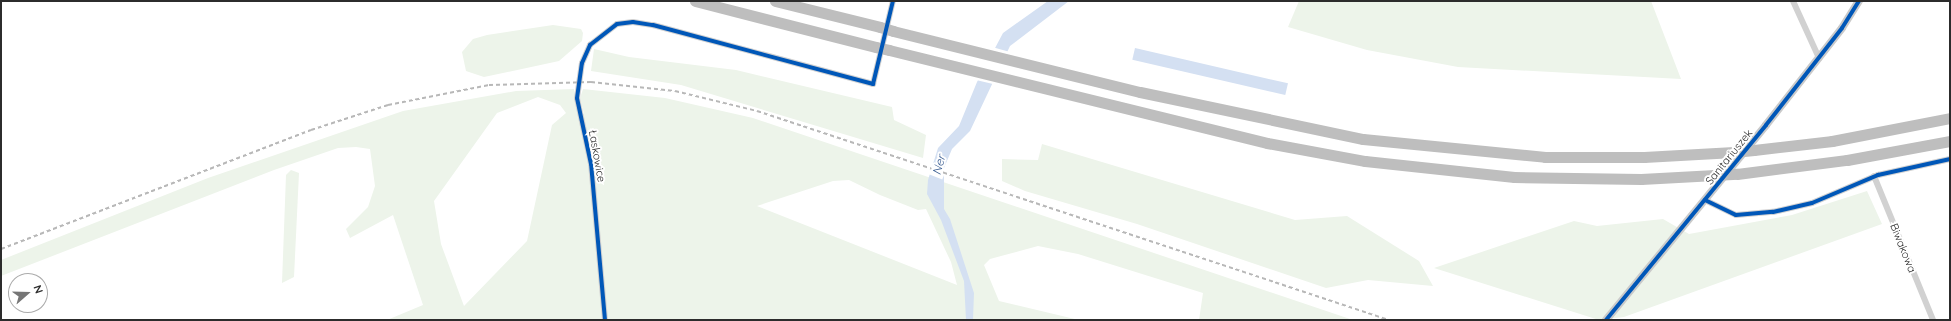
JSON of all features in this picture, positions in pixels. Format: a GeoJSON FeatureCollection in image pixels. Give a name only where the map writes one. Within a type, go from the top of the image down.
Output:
{"type":"FeatureCollection","features":[{"type":"Feature","properties":{"kind":"highway"},"geometry":{"type":"LineString","coordinates":[[695,1],[1266,143],[1372,162],[1521,177],[1641,179],[1737,174],[1847,160],[1950,141]]}},
{"type":"Feature","properties":{"kind":"highway"},"geometry":{"type":"LineString","coordinates":[[775,1],[1192,104],[1371,140],[1545,157],[1644,157],[1734,152],[1832,141],[1950,118]]}},
{"type":"Feature","properties":{"kind":"street","name":"Łaskowice"},"geometry":{"type":"LineString","coordinates":[[605,320],[592,171],[577,92],[582,63],[590,45],[608,28],[633,22],[653,24],[873,84],[893,1]]}},
{"type":"Feature","properties":{"kind":"street"},"geometry":{"type":"LineString","coordinates":[[1793,1],[1819,58]]}},
{"type":"Feature","properties":{"kind":"street","name":"Sanitariuszek"},"geometry":{"type":"LineString","coordinates":[[1606,320],[1819,58],[1859,1]]}},
{"type":"Feature","properties":{"kind":"street"},"geometry":{"type":"LineString","coordinates":[[1705,200],[1736,215],[1767,213],[1812,203],[1874,176],[1950,159]]}},
{"type":"Feature","properties":{"kind":"street","name":"Biwakowa"},"geometry":{"type":"LineString","coordinates":[[1874,176],[1933,320]]}},
{"type":"Feature","properties":{"kind":"shaded area"},"geometry":{"type":"Polygon","coordinates":[[[1299,1],[1651,1],[1681,79],[1458,67],[1367,50],[1288,27],[1299,1]]]}},
{"type":"Feature","properties":{"kind":"shaded area"},"geometry":{"type":"Polygon","coordinates":[[[553,25],[581,29],[583,33],[582,41],[559,61],[484,77],[466,71],[462,52],[473,39],[487,35],[553,25]]]}},
{"type":"Feature","properties":{"kind":"shaded area"},"geometry":{"type":"Polygon","coordinates":[[[594,49],[629,57],[736,70],[892,107],[894,120],[926,135],[923,158],[681,85],[591,71],[594,49]]]}},
{"type":"Feature","properties":{"kind":"shaded area"},"geometry":{"type":"Polygon","coordinates":[[[574,89],[578,114],[584,114],[580,98],[583,89],[665,98],[753,118],[1353,320],[1199,320],[1203,293],[1078,254],[1038,246],[990,259],[984,265],[999,301],[1079,320],[387,320],[423,305],[393,215],[350,238],[346,229],[368,207],[375,186],[370,149],[356,147],[338,148],[274,170],[1,276],[1,260],[208,178],[403,111],[516,91],[574,89]],[[538,97],[497,113],[434,201],[441,244],[464,306],[527,241],[552,125],[566,113],[560,105],[538,97]],[[849,180],[833,181],[757,206],[957,285],[951,262],[926,209],[918,210],[880,195],[849,180]]]}},
{"type":"Feature","properties":{"kind":"shaded area"},"geometry":{"type":"Polygon","coordinates":[[[1042,144],[1295,220],[1347,216],[1419,261],[1433,286],[1368,280],[1326,288],[1137,224],[1025,191],[1002,181],[1002,159],[1038,160],[1042,144]]]}},
{"type":"Feature","properties":{"kind":"shaded area"},"geometry":{"type":"Polygon","coordinates":[[[291,170],[299,173],[294,277],[282,283],[286,175],[291,170]]]}},
{"type":"Feature","properties":{"kind":"shaded area"},"geometry":{"type":"Polygon","coordinates":[[[1867,191],[1882,224],[1624,317],[1599,320],[1434,268],[1574,221],[1597,226],[1663,219],[1689,234],[1792,215],[1867,191]]]}},
{"type":"Feature","properties":{"kind":"water","name":"Ner"},"geometry":{"type":"Polygon","coordinates":[[[1048,1],[1069,1],[1010,46],[970,131],[952,149],[944,168],[944,209],[950,219],[974,293],[973,320],[966,320],[964,281],[941,220],[927,194],[928,180],[938,148],[959,126],[977,82],[1003,33],[1048,1]]]}},
{"type":"Feature","properties":{"kind":"water"},"geometry":{"type":"Polygon","coordinates":[[[1135,48],[1288,83],[1285,95],[1132,60],[1135,48]]]}},
{"type":"Feature","properties":{"kind":"pier"},"geometry":{"type":"Polygon","coordinates":[[[992,47],[1010,52],[993,84],[976,80],[992,47]]]}},
{"type":"Feature","properties":{"kind":"pier"},"geometry":{"type":"Polygon","coordinates":[[[930,164],[946,170],[942,179],[926,173],[930,164]]]}},
{"type":"Feature","properties":{"kind":"railway"},"geometry":{"type":"LineString","coordinates":[[1,249],[311,130],[388,105],[489,85],[591,82],[675,91],[757,111],[1389,320]]}},
{"type":"Feature","properties":{"kind":"cycle path"},"geometry":{"type":"LineString","coordinates":[[605,320],[591,164],[577,98],[582,63],[590,45],[617,24],[633,22],[653,25],[873,84],[893,1]]}},
{"type":"Feature","properties":{"kind":"cycle path"},"geometry":{"type":"LineString","coordinates":[[1606,320],[1766,125],[1842,28],[1859,1]]}},
{"type":"Feature","properties":{"kind":"cycle path"},"geometry":{"type":"LineString","coordinates":[[1705,200],[1736,215],[1773,212],[1812,203],[1878,175],[1950,159]]}}]}
